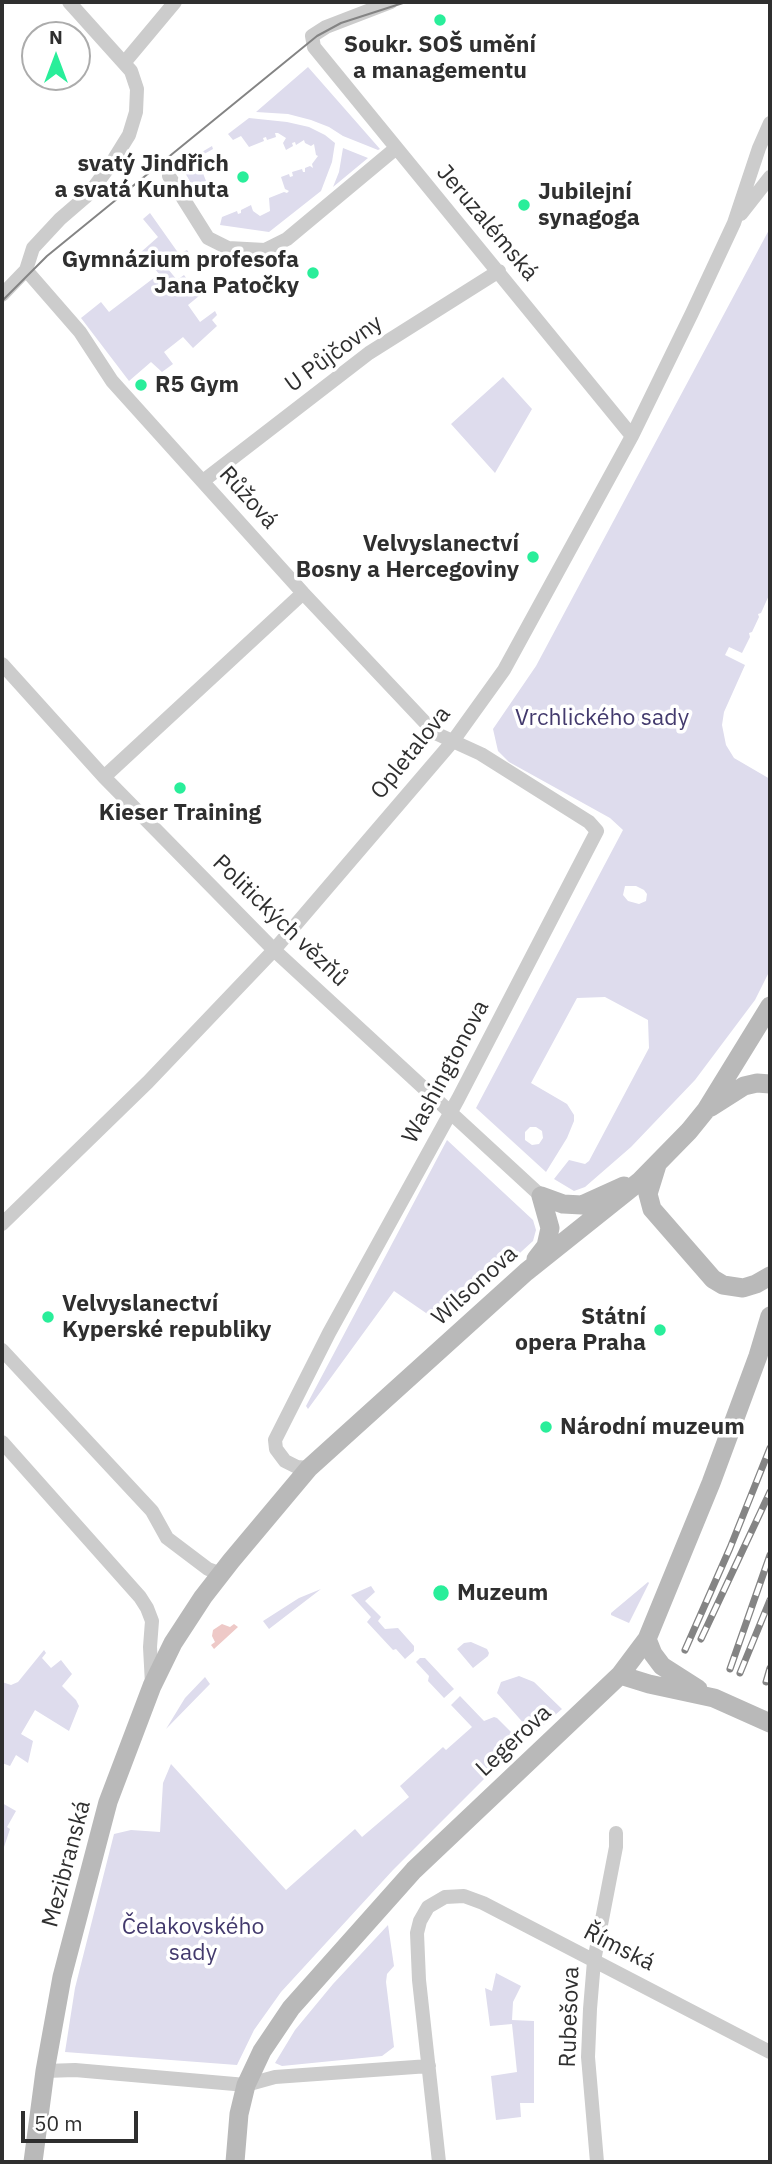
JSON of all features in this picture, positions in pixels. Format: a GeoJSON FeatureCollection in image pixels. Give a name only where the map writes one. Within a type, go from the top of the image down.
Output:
{"type":"FeatureCollection","features":[{"type":"Feature","properties":{"kind":"main road","name":"Wilsonova"},"geometry":{"type":"LineString","coordinates":[[204,1597],[309,1468],[526,1272],[640,1181],[657,1164],[706,1110],[770,1006]]}},
{"type":"Feature","properties":{"kind":"main road"},"geometry":{"type":"LineString","coordinates":[[706,1110],[761,1084]]}},
{"type":"Feature","properties":{"kind":"main road"},"geometry":{"type":"LineString","coordinates":[[657,1164],[648,1194],[652,1209],[713,1279],[730,1287],[743,1288],[770,1276]]}},
{"type":"Feature","properties":{"kind":"main road"},"geometry":{"type":"LineString","coordinates":[[541,1196],[564,1204],[589,1204],[598,1196],[640,1181]]}},
{"type":"Feature","properties":{"kind":"main road"},"geometry":{"type":"LineString","coordinates":[[526,1272],[549,1238],[550,1228],[541,1196]]}},
{"type":"Feature","properties":{"kind":"main road","name":"Legerova"},"geometry":{"type":"LineString","coordinates":[[235,2162],[239,2114],[246,2085],[262,2051],[291,2008],[414,1870],[620,1675],[646,1639],[710,1483],[758,1356],[770,1316]]}},
{"type":"Feature","properties":{"kind":"main road","name":"Mezibranská"},"geometry":{"type":"LineString","coordinates":[[33,2162],[45,2071],[62,1977],[108,1802],[152,1685],[173,1643],[204,1597]]}},
{"type":"Feature","properties":{"kind":"main road"},"geometry":{"type":"LineString","coordinates":[[646,1639],[662,1666],[676,1676],[714,1698],[770,1723]]}},
{"type":"Feature","properties":{"kind":"main road"},"geometry":{"type":"LineString","coordinates":[[620,1675],[714,1698]]}},
{"type":"Feature","properties":{"kind":"street"},"geometry":{"type":"LineString","coordinates":[[2,295],[26,270],[33,248],[60,219],[89,194],[129,135],[136,112],[138,89],[135,79],[69,2]]}},
{"type":"Feature","properties":{"kind":"street"},"geometry":{"type":"LineString","coordinates":[[124,63],[175,2]]}},
{"type":"Feature","properties":{"kind":"street","name":"Jeruzalémská"},"geometry":{"type":"LineString","coordinates":[[391,2],[326,27],[312,36],[314,47],[632,436]]}},
{"type":"Feature","properties":{"kind":"street","name":"Opletalova"},"geometry":{"type":"LineString","coordinates":[[2,1224],[148,1082],[274,950],[453,741],[504,670],[632,436],[734,223],[770,123]]}},
{"type":"Feature","properties":{"kind":"street"},"geometry":{"type":"LineString","coordinates":[[169,176],[208,238],[228,248],[265,250],[286,239],[395,149]]}},
{"type":"Feature","properties":{"kind":"street","name":"Opletalova"},"geometry":{"type":"LineString","coordinates":[[734,223],[770,177]]}},
{"type":"Feature","properties":{"kind":"street","name":"Růžová"},"geometry":{"type":"LineString","coordinates":[[26,270],[80,332],[112,381],[303,593],[435,733],[453,741]]}},
{"type":"Feature","properties":{"kind":"street","name":"U Půjčovny"},"geometry":{"type":"LineString","coordinates":[[203,481],[369,353],[499,271]]}},
{"type":"Feature","properties":{"kind":"street"},"geometry":{"type":"LineString","coordinates":[[104,777],[303,593]]}},
{"type":"Feature","properties":{"kind":"street","name":"Politických vězňů"},"geometry":{"type":"LineString","coordinates":[[2,664],[104,777],[274,950],[541,1196]]}},
{"type":"Feature","properties":{"kind":"street","name":"Washingtonova"},"geometry":{"type":"LineString","coordinates":[[309,1468],[297,1467],[285,1461],[276,1449],[275,1440],[329,1333],[450,1111],[597,831],[589,821],[481,754],[453,741]]}},
{"type":"Feature","properties":{"kind":"street"},"geometry":{"type":"LineString","coordinates":[[2,1350],[152,1511],[167,1538],[208,1569],[222,1574]]}},
{"type":"Feature","properties":{"kind":"street"},"geometry":{"type":"LineString","coordinates":[[2,1441],[147,1608],[152,1621],[152,1685]]}},
{"type":"Feature","properties":{"kind":"street","name":"Rubešova"},"geometry":{"type":"LineString","coordinates":[[597,2162],[588,2057],[594,1961],[617,1847],[616,1833]]}},
{"type":"Feature","properties":{"kind":"street","name":"Římská"},"geometry":{"type":"LineString","coordinates":[[429,2066],[419,1980],[419,1921],[428,1907],[445,1897],[464,1896],[770,2052]]}},
{"type":"Feature","properties":{"kind":"street"},"geometry":{"type":"LineString","coordinates":[[45,2071],[75,2070],[246,2085],[275,2077],[429,2066],[439,2162]]}},
{"type":"Feature","properties":{"kind":"green space"},"geometry":{"type":"Polygon","coordinates":[[[308,67],[380,149],[343,136],[311,120],[288,114],[256,112],[308,67]]]}},
{"type":"Feature","properties":{"kind":"green space"},"geometry":{"type":"Polygon","coordinates":[[[249,118],[309,127],[335,143],[332,162],[321,191],[269,232],[220,225],[222,217],[237,211],[238,214],[241,213],[241,210],[251,205],[253,211],[260,216],[270,211],[269,198],[289,191],[285,189],[281,177],[289,174],[290,177],[293,176],[292,172],[302,169],[305,172],[305,168],[310,166],[313,168],[312,164],[318,156],[314,144],[311,146],[304,140],[296,145],[295,142],[292,143],[293,146],[286,150],[283,143],[286,138],[278,133],[275,133],[276,137],[267,140],[266,137],[263,138],[264,141],[249,147],[241,136],[233,140],[228,134],[249,118]]]}},
{"type":"Feature","properties":{"kind":"green space"},"geometry":{"type":"Polygon","coordinates":[[[212,146],[213,149],[197,158],[206,181],[193,187],[183,169],[185,162],[212,146]]]}},
{"type":"Feature","properties":{"kind":"green space"},"geometry":{"type":"Polygon","coordinates":[[[343,148],[368,158],[333,187],[339,172],[343,148]]]}},
{"type":"Feature","properties":{"kind":"green space"},"geometry":{"type":"Polygon","coordinates":[[[150,213],[179,254],[187,250],[189,253],[168,269],[177,280],[184,275],[199,296],[188,305],[200,322],[215,311],[217,315],[212,320],[217,326],[193,348],[183,337],[164,352],[173,364],[162,372],[151,362],[129,381],[81,318],[101,302],[109,312],[159,274],[141,252],[158,237],[143,219],[150,213]]]}},
{"type":"Feature","properties":{"kind":"green space","name":"Vrchlického sady"},"geometry":{"type":"Polygon","coordinates":[[[770,228],[770,593],[752,632],[749,633],[750,637],[742,653],[729,647],[725,655],[745,665],[724,712],[722,725],[726,745],[734,758],[770,779],[770,970],[755,1000],[695,1080],[631,1147],[585,1187],[574,1191],[554,1179],[569,1160],[585,1164],[589,1161],[649,1048],[648,1020],[605,997],[577,998],[531,1083],[567,1104],[574,1115],[567,1138],[546,1172],[476,1108],[623,830],[610,818],[509,762],[498,751],[493,729],[536,666],[770,228]],[[625,886],[623,895],[628,901],[639,904],[646,901],[647,894],[644,890],[636,886],[625,886]],[[530,1127],[525,1132],[525,1140],[532,1145],[539,1144],[543,1138],[542,1131],[530,1127]]]}},
{"type":"Feature","properties":{"kind":"green space"},"geometry":{"type":"Polygon","coordinates":[[[503,377],[532,409],[495,473],[451,424],[503,377]]]}},
{"type":"Feature","properties":{"kind":"green space"},"geometry":{"type":"Polygon","coordinates":[[[447,1140],[533,1220],[536,1230],[533,1241],[442,1324],[394,1291],[308,1409],[306,1406],[447,1140]]]}},
{"type":"Feature","properties":{"kind":"green space"},"geometry":{"type":"Polygon","coordinates":[[[648,1582],[629,1623],[611,1615],[611,1613],[648,1582]]]}},
{"type":"Feature","properties":{"kind":"green space"},"geometry":{"type":"Polygon","coordinates":[[[371,1586],[375,1592],[365,1601],[381,1617],[378,1621],[385,1629],[398,1628],[414,1646],[414,1651],[405,1659],[367,1622],[371,1617],[351,1595],[371,1586]]]}},
{"type":"Feature","properties":{"kind":"green space"},"geometry":{"type":"Polygon","coordinates":[[[321,1589],[269,1629],[263,1621],[299,1598],[321,1589]]]}},
{"type":"Feature","properties":{"kind":"green space"},"geometry":{"type":"Polygon","coordinates":[[[471,1642],[487,1649],[489,1653],[473,1668],[457,1649],[464,1643],[471,1642]]]}},
{"type":"Feature","properties":{"kind":"green space"},"geometry":{"type":"Polygon","coordinates":[[[44,1650],[46,1653],[42,1658],[51,1668],[61,1660],[72,1674],[62,1686],[79,1706],[69,1731],[35,1710],[21,1734],[33,1741],[28,1763],[16,1755],[10,1766],[2,1763],[2,1682],[11,1685],[18,1682],[44,1650]]]}},
{"type":"Feature","properties":{"kind":"green space"},"geometry":{"type":"Polygon","coordinates":[[[425,1658],[454,1689],[444,1698],[428,1681],[429,1676],[416,1662],[425,1658]]]}},
{"type":"Feature","properties":{"kind":"green space"},"geometry":{"type":"Polygon","coordinates":[[[519,1676],[534,1682],[562,1709],[533,1734],[497,1693],[501,1682],[519,1676]]]}},
{"type":"Feature","properties":{"kind":"green space"},"geometry":{"type":"Polygon","coordinates":[[[205,1677],[210,1684],[166,1729],[185,1698],[205,1677]]]}},
{"type":"Feature","properties":{"kind":"green space","name":"Čelakovského sady"},"geometry":{"type":"Polygon","coordinates":[[[460,1696],[484,1721],[497,1718],[523,1744],[393,1870],[281,1992],[254,2030],[237,2065],[65,2052],[75,1988],[114,1834],[131,1830],[160,1832],[163,1783],[171,1764],[286,1890],[355,1829],[362,1837],[409,1797],[400,1786],[443,1747],[446,1750],[472,1727],[451,1705],[460,1696]]]}},
{"type":"Feature","properties":{"kind":"green space"},"geometry":{"type":"Polygon","coordinates":[[[2,1803],[16,1811],[7,1827],[10,1829],[3,1850],[2,1803]]]}},
{"type":"Feature","properties":{"kind":"green space","name":"Čelakovského sady"},"geometry":{"type":"Polygon","coordinates":[[[388,1925],[394,1966],[387,1974],[386,1982],[394,2047],[382,2056],[282,2066],[275,2063],[295,2030],[388,1925]]]}},
{"type":"Feature","properties":{"kind":"green space"},"geometry":{"type":"Polygon","coordinates":[[[496,1973],[521,1986],[513,2002],[512,2020],[534,2021],[534,2103],[520,2103],[521,2117],[496,2120],[491,2076],[517,2072],[512,2024],[490,2026],[485,1988],[492,1991],[496,1973]]]}},
{"type":"Feature","properties":{"kind":"shaded area"},"geometry":{"type":"Polygon","coordinates":[[[222,1624],[230,1627],[234,1624],[238,1627],[214,1649],[211,1645],[215,1642],[213,1630],[222,1624]]]}},
{"type":"Feature","properties":{"kind":"tram line"},"geometry":{"type":"LineString","coordinates":[[2,301],[47,256],[317,36],[341,23],[406,2]]}},
{"type":"Feature","properties":{"kind":"railway"},"geometry":{"type":"LineString","coordinates":[[685,1650],[770,1448]]}},
{"type":"Feature","properties":{"kind":"railway"},"geometry":{"type":"LineString","coordinates":[[701,1639],[770,1492]]}},
{"type":"Feature","properties":{"kind":"railway"},"geometry":{"type":"LineString","coordinates":[[730,1669],[770,1555]]}},
{"type":"Feature","properties":{"kind":"railway"},"geometry":{"type":"LineString","coordinates":[[740,1673],[770,1600]]}},
{"type":"Feature","properties":{"kind":"railway"},"geometry":{"type":"LineString","coordinates":[[766,1682],[770,1668]]}},
{"type":"Feature","properties":{"kind":"place","name":"Soukr. SOŠ umění a managementu"},"geometry":{"type":"Point","coordinates":[440,20]}},
{"type":"Feature","properties":{"kind":"place","name":"svatý Jindřich a svatá Kunhuta"},"geometry":{"type":"Point","coordinates":[243,177]}},
{"type":"Feature","properties":{"kind":"place","name":"Jubilejní synagoga"},"geometry":{"type":"Point","coordinates":[524,205]}},
{"type":"Feature","properties":{"kind":"place","name":"Gymnázium profesofa Jana Patočky"},"geometry":{"type":"Point","coordinates":[313,273]}},
{"type":"Feature","properties":{"kind":"place","name":"R5 Gym"},"geometry":{"type":"Point","coordinates":[141,385]}},
{"type":"Feature","properties":{"kind":"place","name":"Velvyslanectví Bosny a Hercegoviny"},"geometry":{"type":"Point","coordinates":[533,557]}},
{"type":"Feature","properties":{"kind":"place","name":"Kieser Training"},"geometry":{"type":"Point","coordinates":[180,788]}},
{"type":"Feature","properties":{"kind":"place","name":"Velvyslanectví Kyperské republiky"},"geometry":{"type":"Point","coordinates":[48,1317]}},
{"type":"Feature","properties":{"kind":"place","name":"Státní opera Praha"},"geometry":{"type":"Point","coordinates":[660,1330]}},
{"type":"Feature","properties":{"kind":"place","name":"Národní muzeum"},"geometry":{"type":"Point","coordinates":[546,1427]}},
{"type":"Feature","properties":{"kind":"place","name":"Muzeum"},"geometry":{"type":"Point","coordinates":[441,1593]}}]}
